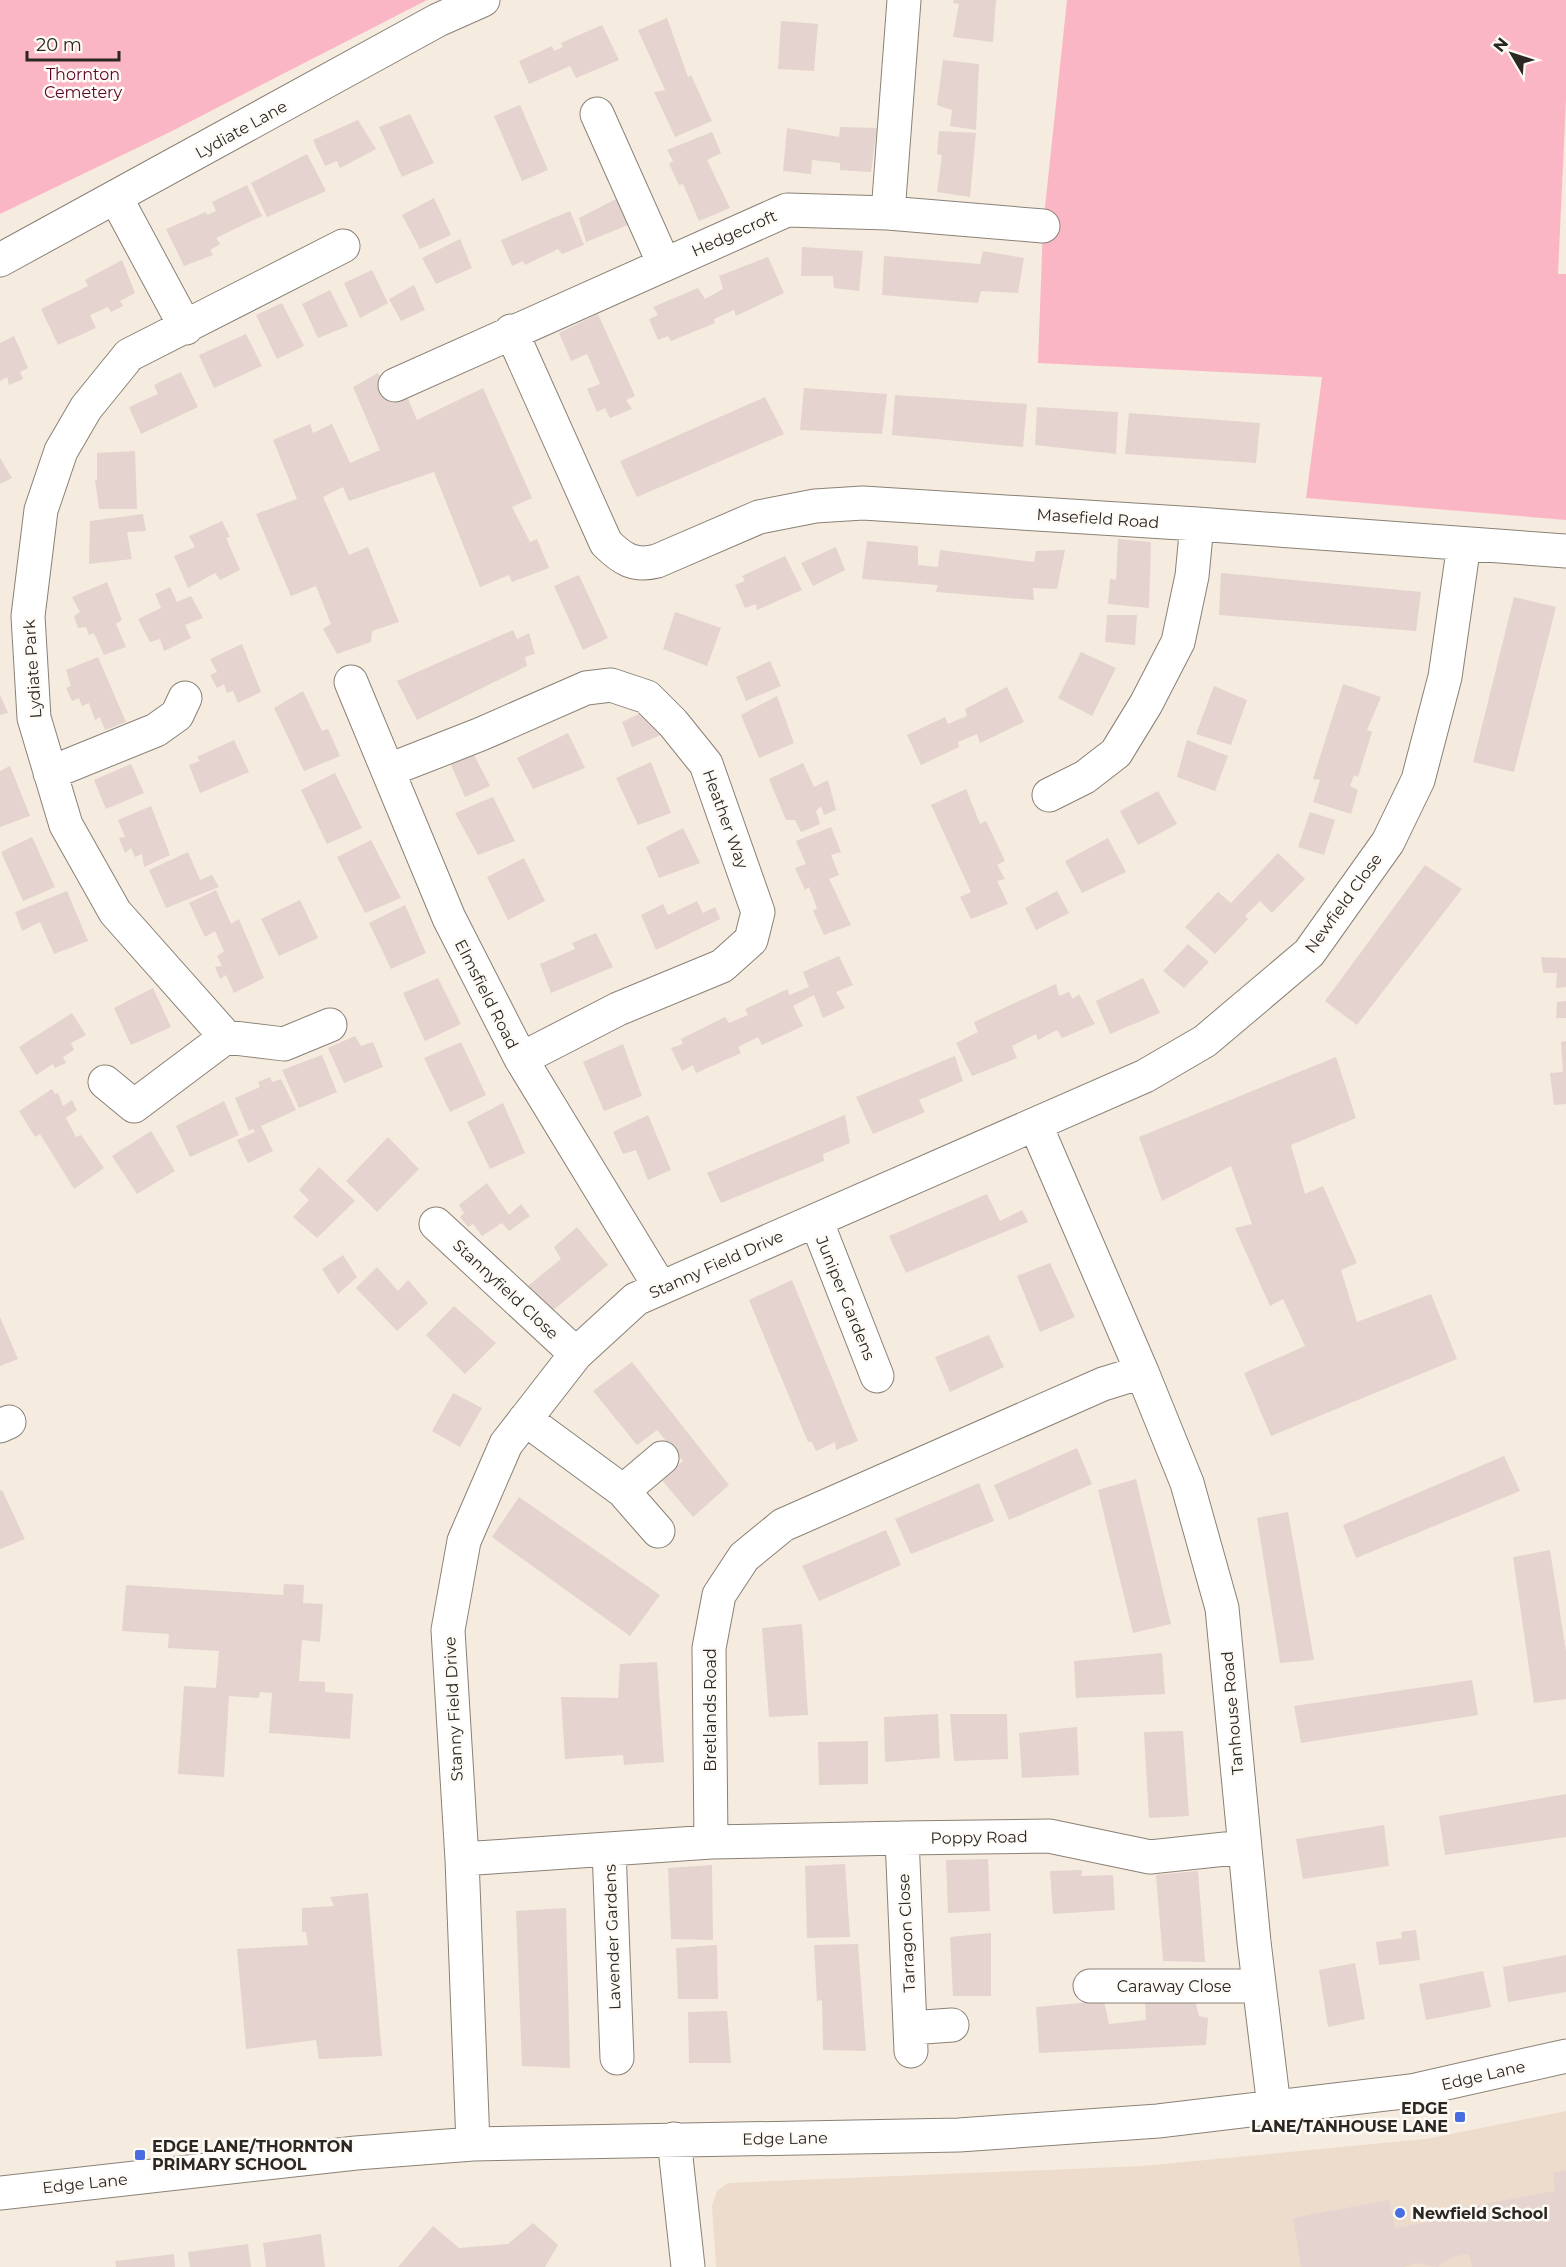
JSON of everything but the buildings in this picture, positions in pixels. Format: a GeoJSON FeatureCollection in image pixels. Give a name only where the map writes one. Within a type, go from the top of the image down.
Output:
{"type":"FeatureCollection","features":[{"type":"Feature","properties":{"kind":"street","name":"Lydiate Lane"},"geometry":{"type":"LineString","coordinates":[[0,260],[438,20],[483,0]]}},
{"type":"Feature","properties":{"kind":"street"},"geometry":{"type":"LineString","coordinates":[[888,213],[904,0]]}},
{"type":"Feature","properties":{"kind":"street"},"geometry":{"type":"LineString","coordinates":[[597,114],[664,264]]}},
{"type":"Feature","properties":{"kind":"street"},"geometry":{"type":"LineString","coordinates":[[116,198],[186,328]]}},
{"type":"Feature","properties":{"kind":"street","name":"Hedgecroft"},"geometry":{"type":"LineString","coordinates":[[395,385],[511,331],[787,210],[888,213],[1042,226]]}},
{"type":"Feature","properties":{"kind":"street","name":"Lydiate Park"},"geometry":{"type":"LineString","coordinates":[[226,1037],[115,912],[66,825],[34,718],[28,616],[41,510],[61,451],[86,408],[129,355],[186,328],[343,246]]}},
{"type":"Feature","properties":{"kind":"street","name":"Masefield Road"},"geometry":{"type":"LineString","coordinates":[[511,331],[606,543],[620,557],[640,565],[657,561],[759,518],[814,506],[863,503],[1197,524],[1566,551]]}},
{"type":"Feature","properties":{"kind":"street"},"geometry":{"type":"LineString","coordinates":[[1049,795],[1085,777],[1116,753],[1146,704],[1178,642],[1192,576],[1197,524]]}},
{"type":"Feature","properties":{"kind":"street","name":"Newfield Close"},"geometry":{"type":"LineString","coordinates":[[1036,1126],[1145,1076],[1205,1041],[1309,953],[1388,842],[1418,780],[1445,677],[1464,544]]}},
{"type":"Feature","properties":{"kind":"street","name":"Elmsfield Road"},"geometry":{"type":"LineString","coordinates":[[351,682],[448,918],[520,1059],[660,1287]]}},
{"type":"Feature","properties":{"kind":"street","name":"Heather Way"},"geometry":{"type":"LineString","coordinates":[[389,770],[481,734],[586,688],[611,685],[647,697],[673,723],[706,764],[758,912],[751,940],[722,966],[618,1009],[520,1059]]}},
{"type":"Feature","properties":{"kind":"street"},"geometry":{"type":"LineString","coordinates":[[50,773],[156,730],[177,715],[185,698]]}},
{"type":"Feature","properties":{"kind":"street"},"geometry":{"type":"LineString","coordinates":[[105,1082],[134,1106],[226,1037],[284,1044],[330,1025]]}},
{"type":"Feature","properties":{"kind":"street","name":"Stanny Field Drive"},"geometry":{"type":"LineString","coordinates":[[473,2144],[462,1859],[448,1630],[464,1541],[506,1444],[576,1354],[636,1299],[1036,1126]]}},
{"type":"Feature","properties":{"kind":"street","name":"Tanhouse Road"},"geometry":{"type":"LineString","coordinates":[[1036,1126],[1187,1483],[1222,1608],[1258,1986],[1274,2107]]}},
{"type":"Feature","properties":{"kind":"street","name":"Juniper Gardens"},"geometry":{"type":"LineString","coordinates":[[816,1220],[877,1376]]}},
{"type":"Feature","properties":{"kind":"street","name":"Stannyfield Close"},"geometry":{"type":"LineString","coordinates":[[435,1224],[576,1354]]}},
{"type":"Feature","properties":{"kind":"street","name":"Bretlands Road"},"geometry":{"type":"LineString","coordinates":[[711,1842],[709,1648],[719,1595],[744,1557],[783,1525],[1103,1384],[1142,1372]]}},
{"type":"Feature","properties":{"kind":"street"},"geometry":{"type":"LineString","coordinates":[[525,1419],[623,1491],[658,1531]]}},
{"type":"Feature","properties":{"kind":"street"},"geometry":{"type":"LineString","coordinates":[[623,1491],[662,1458]]}},
{"type":"Feature","properties":{"kind":"street","name":"Poppy Road"},"geometry":{"type":"LineString","coordinates":[[711,1842],[1049,1836],[1150,1857],[1244,1847]]}},
{"type":"Feature","properties":{"kind":"street","name":"Tarragon Close"},"geometry":{"type":"LineString","coordinates":[[902,1838],[910,2039],[952,2025]]}},
{"type":"Feature","properties":{"kind":"street"},"geometry":{"type":"LineString","coordinates":[[462,1859],[711,1842]]}},
{"type":"Feature","properties":{"kind":"street","name":"Lavender Gardens"},"geometry":{"type":"LineString","coordinates":[[609,1849],[628,2026],[617,2058]]}},
{"type":"Feature","properties":{"kind":"street","name":"Caraway Close"},"geometry":{"type":"LineString","coordinates":[[1090,1986],[1258,1986]]}},
{"type":"Feature","properties":{"kind":"street","name":"Edge Lane"},"geometry":{"type":"LineString","coordinates":[[0,2193],[356,2153],[473,2144],[959,2135],[1158,2121],[1411,2091],[1566,2056]]}},
{"type":"Feature","properties":{"kind":"street"},"geometry":{"type":"LineString","coordinates":[[674,2139],[688,2267]]}},
{"type":"Feature","properties":{"kind":"shaded area"},"geometry":{"type":"Polygon","coordinates":[[[1566,2111],[1566,2267],[716,2267],[712,2206],[717,2191],[728,2183],[1142,2166],[1426,2139],[1566,2111]]]}},
{"type":"Feature","properties":{"kind":"green space","name":"Thornton Cemetery"},"geometry":{"type":"Polygon","coordinates":[[[0,0],[427,0],[170,132],[0,214],[0,0]]]}},
{"type":"Feature","properties":{"kind":"green space"},"geometry":{"type":"Polygon","coordinates":[[[1067,0],[1566,0],[1566,100],[1558,274],[1566,274],[1566,520],[1306,498],[1322,377],[1038,363],[1043,226],[1067,0]]]}},
{"type":"Feature","properties":{"kind":"place","name":"EDGE LANE/TANHOUSE LANE"},"geometry":{"type":"Point","coordinates":[1460,2117]}},
{"type":"Feature","properties":{"kind":"place","name":"EDGE LANE/THORNTON PRIMARY SCHOOL"},"geometry":{"type":"Point","coordinates":[140,2155]}},
{"type":"Feature","properties":{"kind":"place","name":"Newfield School"},"geometry":{"type":"Point","coordinates":[1400,2213]}}]}
